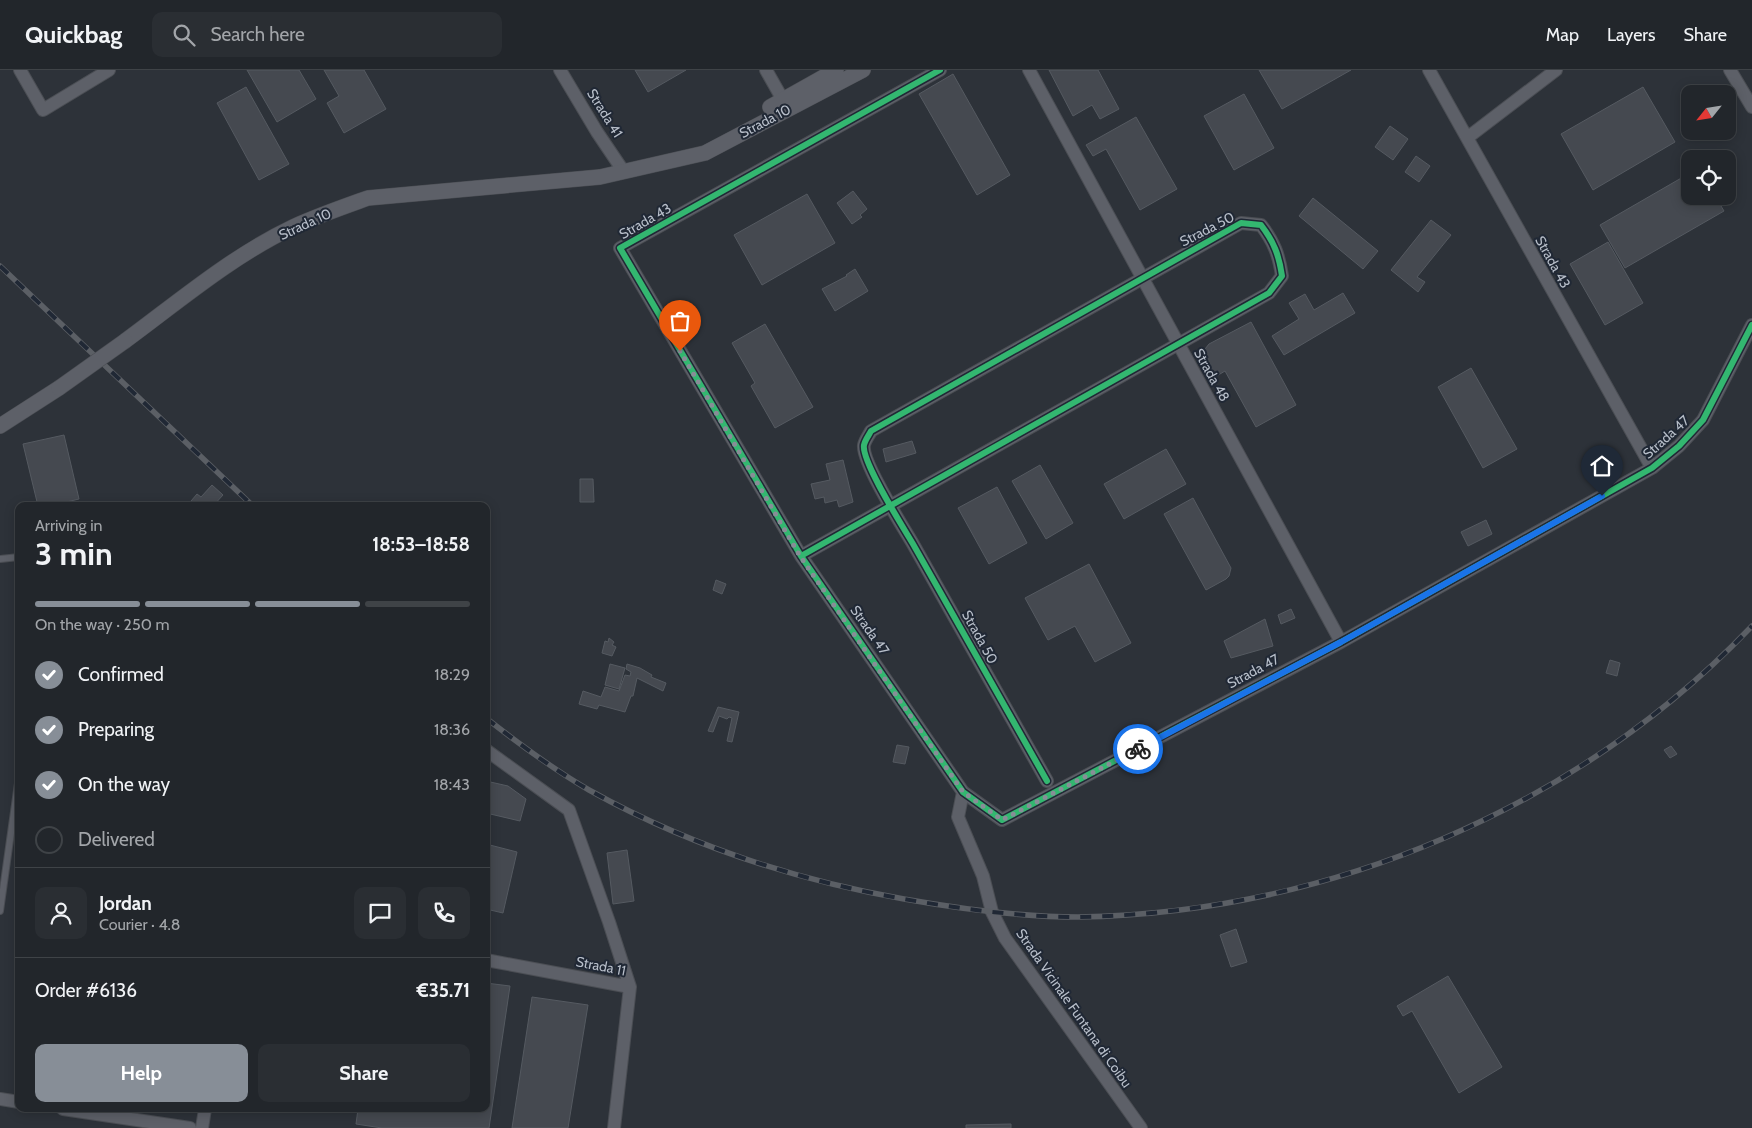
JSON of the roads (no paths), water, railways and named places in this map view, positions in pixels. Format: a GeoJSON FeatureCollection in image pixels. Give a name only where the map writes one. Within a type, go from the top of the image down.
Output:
{"type":"FeatureCollection","features":[{"type":"Feature","properties":{"kind":"street"},"geometry":{"type":"LineString","coordinates":[[20,70],[43,110],[109,70]]}},
{"type":"Feature","properties":{"kind":"street","name":"Strada 41"},"geometry":{"type":"LineString","coordinates":[[560,70],[624,172]]}},
{"type":"Feature","properties":{"kind":"street"},"geometry":{"type":"LineString","coordinates":[[766,70],[784,100]]}},
{"type":"Feature","properties":{"kind":"street","name":"Strada 10"},"geometry":{"type":"LineString","coordinates":[[664,163],[784,100],[836,70]]}},
{"type":"Feature","properties":{"kind":"street","name":"Strada 10"},"geometry":{"type":"LineString","coordinates":[[0,426],[58,388],[224,268],[292,228],[368,198],[600,177],[705,153],[863,70]]}},
{"type":"Feature","properties":{"kind":"street","name":"Strada 43"},"geometry":{"type":"LineString","coordinates":[[800,556],[620,248],[940,70]]}},
{"type":"Feature","properties":{"kind":"street","name":"Strada 48"},"geometry":{"type":"LineString","coordinates":[[1029,70],[1341,642]]}},
{"type":"Feature","properties":{"kind":"street","name":"Strada 43"},"geometry":{"type":"LineString","coordinates":[[1429,70],[1652,468]]}},
{"type":"Feature","properties":{"kind":"street"},"geometry":{"type":"LineString","coordinates":[[1467,138],[1556,70]]}},
{"type":"Feature","properties":{"kind":"street"},"geometry":{"type":"LineString","coordinates":[[1730,70],[1752,107]]}},
{"type":"Feature","properties":{"kind":"street","name":"Strada 50"},"geometry":{"type":"LineString","coordinates":[[800,556],[891,505],[1269,293],[1282,276],[1280,257],[1274,243],[1261,225],[1241,223],[1143,277],[871,431],[864,445],[866,459],[891,505],[1047,781]]}},
{"type":"Feature","properties":{"kind":"street","name":"Strada 47"},"geometry":{"type":"LineString","coordinates":[[800,556],[963,792],[1002,820],[1341,642],[1652,468],[1679,446],[1702,420],[1752,325]]}},
{"type":"Feature","properties":{"kind":"street"},"geometry":{"type":"LineString","coordinates":[[490,753],[569,810],[630,987]]}},
{"type":"Feature","properties":{"kind":"street","name":"Strada Vicinale Funtana di Coibu"},"geometry":{"type":"LineString","coordinates":[[963,792],[958,817],[983,876],[992,912],[1005,938],[1141,1128]]}},
{"type":"Feature","properties":{"kind":"street","name":"Strada 11"},"geometry":{"type":"LineString","coordinates":[[490,961],[630,987],[614,1128]]}},
{"type":"Feature","properties":{"kind":"street"},"geometry":{"type":"LineString","coordinates":[[0,1099],[15,1101]]}},
{"type":"Feature","properties":{"kind":"street"},"geometry":{"type":"LineString","coordinates":[[83,1112],[190,1128]]}},
{"type":"Feature","properties":{"kind":"street"},"geometry":{"type":"LineString","coordinates":[[202,1128],[205,1112]]}},
{"type":"Feature","properties":{"kind":"lane"},"geometry":{"type":"LineString","coordinates":[[0,559],[15,557]]}},
{"type":"Feature","properties":{"kind":"lane"},"geometry":{"type":"LineString","coordinates":[[0,911],[15,804]]}},
{"type":"Feature","properties":{"kind":"railway"},"geometry":{"type":"LineString","coordinates":[[0,266],[249,502]]}},
{"type":"Feature","properties":{"kind":"railway"},"geometry":{"type":"LineString","coordinates":[[490,721],[562,774],[626,809],[664,827],[742,858],[822,882],[925,903],[1034,916],[1078,917],[1172,911],[1265,895],[1356,871],[1444,838],[1528,797],[1609,748],[1683,691],[1752,626]]}}]}
